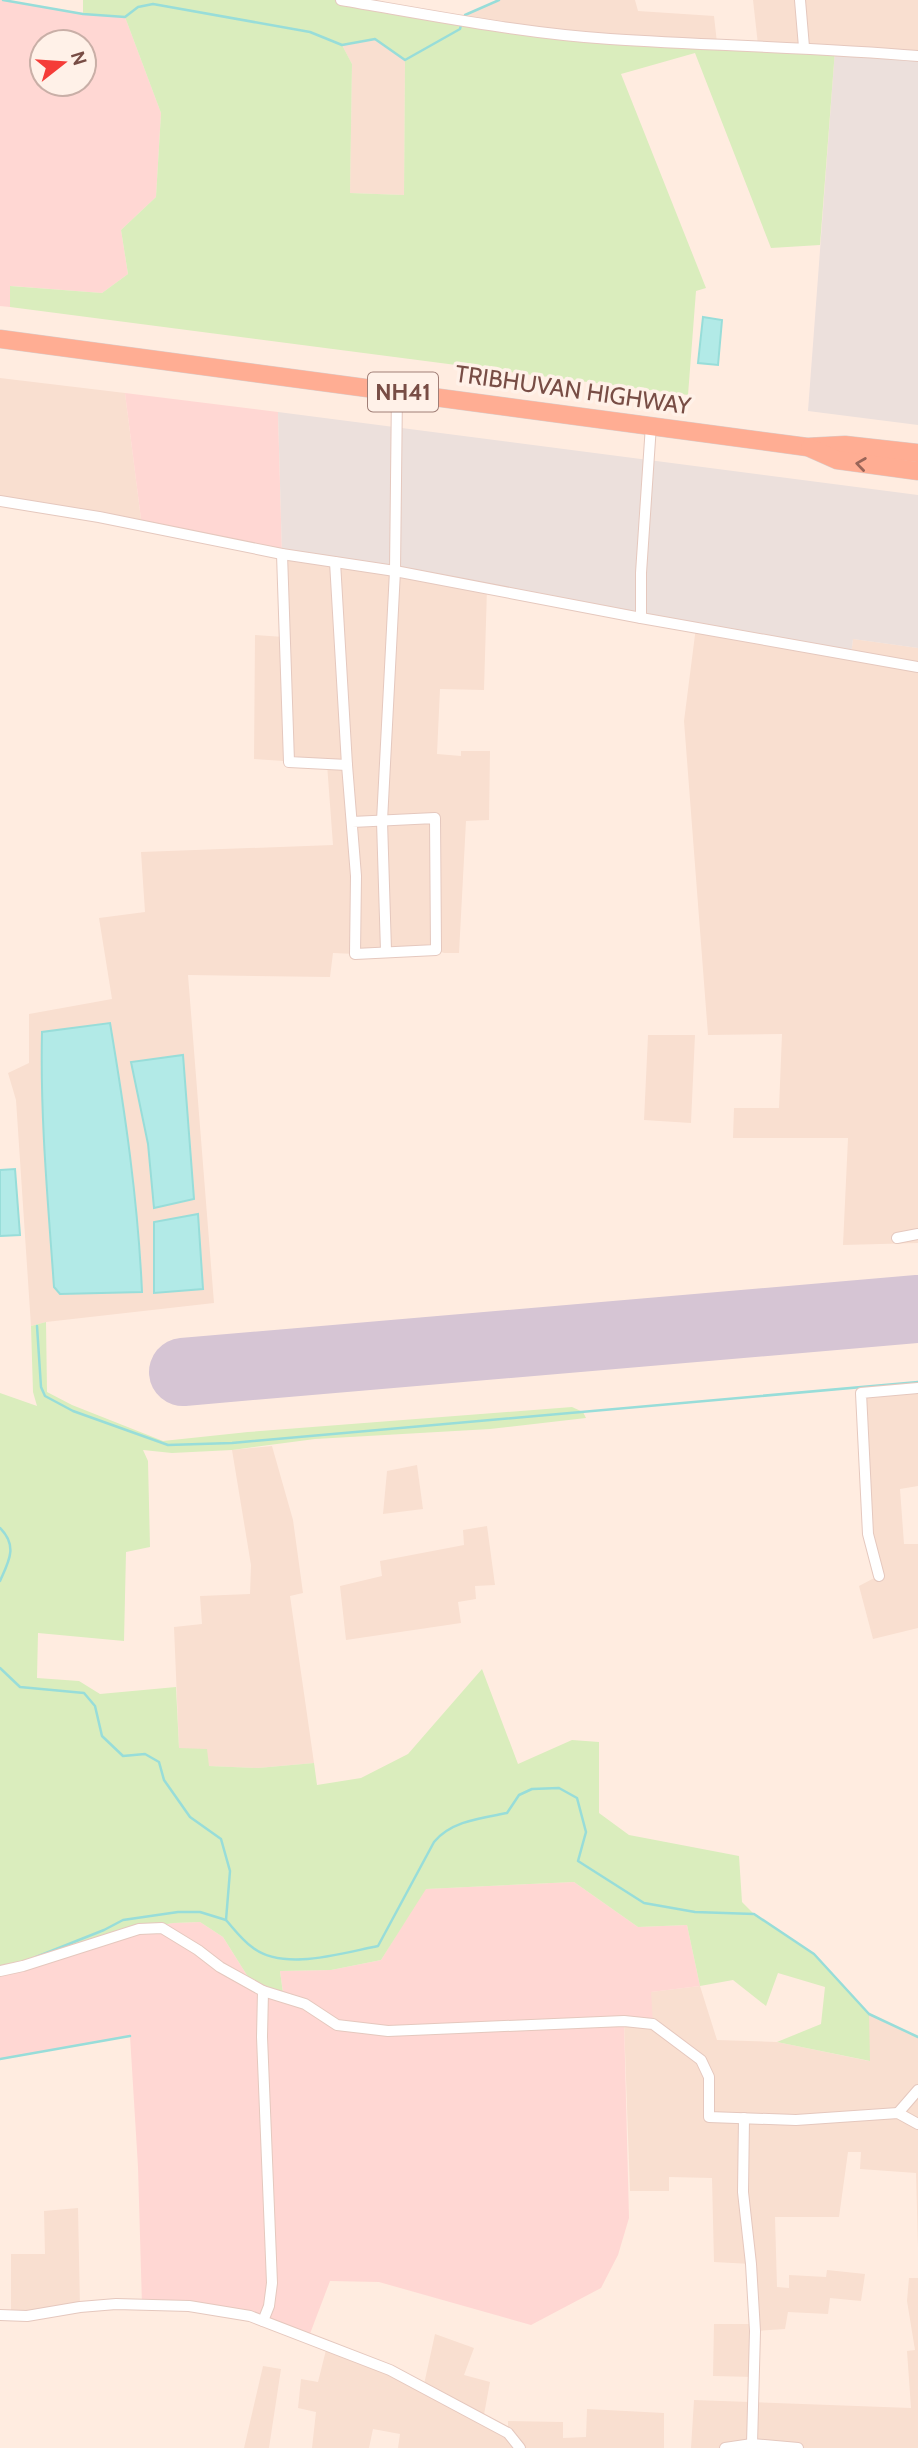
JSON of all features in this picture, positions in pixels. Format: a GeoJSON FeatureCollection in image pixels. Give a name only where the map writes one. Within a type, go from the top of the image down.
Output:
{"type":"FeatureCollection","features":[{"type":"Feature","properties":{"kind":"highway","name":"TRIBHUVAN HIGHWAY"},"geometry":{"type":"LineString","coordinates":[[0,339],[807,447]]}},
{"type":"Feature","properties":{"kind":"highway","name":"NH41"},"geometry":{"type":"LineString","coordinates":[[807,447],[845,444],[918,453]]}},
{"type":"Feature","properties":{"kind":"highway","name":"NH41"},"geometry":{"type":"LineString","coordinates":[[807,447],[837,460],[918,471]]}},
{"type":"Feature","properties":{"kind":"street"},"geometry":{"type":"LineString","coordinates":[[341,0],[467,22],[609,39],[804,47],[918,56]]}},
{"type":"Feature","properties":{"kind":"street"},"geometry":{"type":"LineString","coordinates":[[800,0],[804,47]]}},
{"type":"Feature","properties":{"kind":"street"},"geometry":{"type":"LineString","coordinates":[[386,951],[382,821],[395,571],[397,391]]}},
{"type":"Feature","properties":{"kind":"street"},"geometry":{"type":"LineString","coordinates":[[640,618],[650,425]]}},
{"type":"Feature","properties":{"kind":"street"},"geometry":{"type":"LineString","coordinates":[[0,501],[918,667]]}},
{"type":"Feature","properties":{"kind":"street"},"geometry":{"type":"LineString","coordinates":[[282,554],[289,762],[347,765]]}},
{"type":"Feature","properties":{"kind":"street"},"geometry":{"type":"LineString","coordinates":[[335,562],[347,765],[356,876],[355,954],[436,950],[435,818],[352,822]]}},
{"type":"Feature","properties":{"kind":"street"},"geometry":{"type":"LineString","coordinates":[[897,1238],[918,1234]]}},
{"type":"Feature","properties":{"kind":"street"},"geometry":{"type":"LineString","coordinates":[[878,1576],[868,1534],[861,1393],[918,1388]]}},
{"type":"Feature","properties":{"kind":"street"},"geometry":{"type":"LineString","coordinates":[[0,1971],[139,1929],[162,1928],[220,1967],[263,1991],[305,2004],[337,2025],[388,2031],[624,2021],[653,2024],[701,2060],[709,2077],[709,2116],[796,2120],[898,2113],[918,2124]]}},
{"type":"Feature","properties":{"kind":"street"},"geometry":{"type":"LineString","coordinates":[[263,1991],[263,2061],[272,2283],[269,2306],[263,2321]]}},
{"type":"Feature","properties":{"kind":"street"},"geometry":{"type":"LineString","coordinates":[[898,2113],[918,2090]]}},
{"type":"Feature","properties":{"kind":"street"},"geometry":{"type":"LineString","coordinates":[[744,2118],[743,2192],[755,2331],[752,2444]]}},
{"type":"Feature","properties":{"kind":"street"},"geometry":{"type":"LineString","coordinates":[[0,2315],[27,2316],[116,2304],[171,2305],[250,2316],[390,2371],[508,2433],[520,2448]]}},
{"type":"Feature","properties":{"kind":"street"},"geometry":{"type":"LineString","coordinates":[[725,2448],[752,2444],[798,2448]]}},
{"type":"Feature","properties":{"kind":"shaded area"},"geometry":{"type":"Polygon","coordinates":[[[0,0],[83,14],[125,17],[161,113],[156,197],[121,230],[128,274],[102,293],[11,286],[10,307],[0,306],[0,0]]]}},
{"type":"Feature","properties":{"kind":"shaded area"},"geometry":{"type":"Polygon","coordinates":[[[499,0],[635,0],[638,11],[714,16],[717,43],[609,39],[455,20],[499,0]]]}},
{"type":"Feature","properties":{"kind":"shaded area"},"geometry":{"type":"Polygon","coordinates":[[[753,0],[918,0],[918,56],[758,45],[753,0]]]}},
{"type":"Feature","properties":{"kind":"shaded area"},"geometry":{"type":"Polygon","coordinates":[[[375,39],[405,60],[404,195],[350,193],[352,64],[342,45],[375,39]]]}},
{"type":"Feature","properties":{"kind":"shaded area"},"geometry":{"type":"Polygon","coordinates":[[[835,50],[918,56],[918,425],[808,411],[835,50]]]}},
{"type":"Feature","properties":{"kind":"shaded area"},"geometry":{"type":"Polygon","coordinates":[[[0,378],[125,393],[142,527],[0,501],[0,378]]]}},
{"type":"Feature","properties":{"kind":"shaded area"},"geometry":{"type":"Polygon","coordinates":[[[125,393],[278,412],[282,554],[142,527],[125,393]]]}},
{"type":"Feature","properties":{"kind":"shaded area"},"geometry":{"type":"Polygon","coordinates":[[[278,412],[918,495],[918,648],[853,639],[851,655],[282,554],[278,412]]]}},
{"type":"Feature","properties":{"kind":"shaded area"},"geometry":{"type":"Polygon","coordinates":[[[298,557],[487,588],[484,690],[440,689],[437,754],[461,756],[461,751],[490,751],[489,820],[466,821],[459,953],[436,950],[333,953],[330,977],[188,975],[214,1303],[31,1326],[16,1100],[8,1073],[29,1063],[29,1014],[112,999],[99,918],[145,912],[141,852],[333,845],[327,764],[254,759],[255,635],[284,637],[282,562],[298,557]]]}},
{"type":"Feature","properties":{"kind":"shaded area"},"geometry":{"type":"Polygon","coordinates":[[[696,627],[851,655],[853,639],[918,648],[918,1243],[843,1245],[848,1138],[733,1138],[734,1108],[779,1108],[782,1034],[708,1035],[684,721],[696,627]]]}},
{"type":"Feature","properties":{"kind":"shaded area"},"geometry":{"type":"Polygon","coordinates":[[[648,1035],[695,1035],[691,1123],[644,1120],[648,1035]]]}},
{"type":"Feature","properties":{"kind":"shaded area"},"geometry":{"type":"Polygon","coordinates":[[[918,1388],[918,1486],[900,1489],[904,1544],[918,1544],[918,1628],[873,1639],[859,1586],[878,1576],[868,1534],[861,1393],[918,1388]]]}},
{"type":"Feature","properties":{"kind":"shaded area"},"geometry":{"type":"Polygon","coordinates":[[[272,1446],[293,1520],[303,1593],[290,1596],[314,1763],[258,1768],[208,1766],[179,1748],[174,1627],[202,1624],[200,1596],[250,1594],[251,1565],[232,1450],[272,1446]]]}},
{"type":"Feature","properties":{"kind":"shaded area"},"geometry":{"type":"Polygon","coordinates":[[[417,1465],[423,1509],[383,1514],[387,1471],[417,1465]]]}},
{"type":"Feature","properties":{"kind":"shaded area"},"geometry":{"type":"Polygon","coordinates":[[[487,1526],[495,1585],[475,1586],[476,1599],[458,1602],[461,1623],[346,1640],[340,1586],[382,1576],[380,1561],[464,1545],[463,1530],[487,1526]]]}},
{"type":"Feature","properties":{"kind":"shaded area"},"geometry":{"type":"Polygon","coordinates":[[[574,1882],[638,1927],[687,1925],[700,1986],[651,1992],[653,2024],[624,2021],[629,2218],[618,2255],[601,2288],[531,2325],[379,2282],[330,2281],[308,2339],[250,2316],[142,2305],[138,2167],[130,2036],[0,2059],[0,1971],[131,1929],[200,1922],[223,1937],[250,1980],[284,2000],[280,1971],[331,1970],[381,1960],[425,1889],[574,1882]]]}},
{"type":"Feature","properties":{"kind":"shaded area"},"geometry":{"type":"Polygon","coordinates":[[[700,1986],[717,2040],[777,2042],[869,2061],[869,2014],[918,2037],[918,2248],[916,2173],[860,2169],[861,2152],[848,2152],[839,2217],[775,2217],[777,2287],[789,2288],[789,2275],[826,2277],[827,2270],[865,2274],[861,2301],[830,2298],[828,2314],[788,2312],[785,2329],[755,2331],[754,2377],[713,2376],[714,2324],[754,2324],[751,2264],[714,2262],[712,2178],[669,2177],[669,2191],[630,2191],[624,2021],[651,1992],[700,1986]]]}},
{"type":"Feature","properties":{"kind":"shaded area"},"geometry":{"type":"Polygon","coordinates":[[[78,2208],[80,2307],[11,2316],[11,2254],[45,2254],[44,2211],[78,2208]]]}},
{"type":"Feature","properties":{"kind":"shaded area"},"geometry":{"type":"Polygon","coordinates":[[[909,2278],[918,2278],[918,2448],[691,2448],[694,2400],[911,2408],[907,2351],[915,2350],[907,2301],[909,2278]]]}},
{"type":"Feature","properties":{"kind":"shaded area"},"geometry":{"type":"Polygon","coordinates":[[[435,2334],[474,2348],[464,2375],[490,2382],[483,2420],[508,2432],[508,2421],[563,2422],[563,2438],[586,2437],[587,2409],[664,2413],[664,2448],[398,2448],[400,2434],[373,2429],[369,2448],[312,2448],[316,2412],[298,2408],[301,2379],[318,2382],[327,2346],[423,2389],[435,2334]]]}},
{"type":"Feature","properties":{"kind":"shaded area"},"geometry":{"type":"Polygon","coordinates":[[[263,2366],[281,2369],[269,2448],[244,2448],[263,2366]]]}},
{"type":"Feature","properties":{"kind":"green space"},"geometry":{"type":"Polygon","coordinates":[[[83,0],[341,0],[609,39],[835,50],[820,245],[771,248],[695,53],[621,74],[706,288],[696,291],[688,395],[10,307],[10,286],[102,293],[128,274],[121,230],[156,197],[161,113],[125,17],[83,14],[83,0]],[[375,39],[342,45],[352,64],[350,193],[404,195],[405,60],[375,39]]]}},
{"type":"Feature","properties":{"kind":"green space"},"geometry":{"type":"Polygon","coordinates":[[[46,1322],[47,1392],[72,1405],[163,1441],[572,1407],[583,1412],[586,1418],[490,1429],[315,1439],[232,1450],[172,1453],[143,1450],[148,1461],[150,1547],[126,1552],[124,1641],[38,1633],[37,1678],[79,1681],[100,1694],[176,1687],[179,1748],[207,1749],[209,1766],[258,1768],[314,1763],[317,1785],[361,1778],[408,1754],[482,1669],[518,1764],[572,1740],[599,1742],[599,1813],[629,1835],[739,1856],[742,1902],[754,1914],[814,1954],[869,2014],[870,2061],[777,2042],[821,2024],[825,1987],[778,1973],[766,2006],[733,1980],[700,1986],[687,1925],[638,1927],[574,1882],[426,1889],[381,1960],[331,1970],[280,1971],[284,2001],[250,1980],[223,1937],[200,1922],[173,1923],[128,1931],[0,1971],[0,1393],[37,1406],[33,1392],[31,1326],[46,1322]]]}},
{"type":"Feature","properties":{"kind":"water"},"geometry":{"type":"Polygon","coordinates":[[[703,317],[722,320],[718,365],[698,363],[703,317]]]}},
{"type":"Feature","properties":{"kind":"water"},"geometry":{"type":"Polygon","coordinates":[[[110,1023],[130,1157],[142,1292],[60,1294],[54,1287],[47,1191],[42,1032],[110,1023]]]}},
{"type":"Feature","properties":{"kind":"water"},"geometry":{"type":"Polygon","coordinates":[[[183,1055],[194,1199],[154,1208],[148,1144],[131,1062],[183,1055]]]}},
{"type":"Feature","properties":{"kind":"water"},"geometry":{"type":"Polygon","coordinates":[[[15,1169],[20,1235],[0,1236],[0,1170],[15,1169]]]}},
{"type":"Feature","properties":{"kind":"water"},"geometry":{"type":"Polygon","coordinates":[[[198,1214],[203,1289],[154,1293],[154,1222],[198,1214]]]}},
{"type":"Feature","properties":{"kind":"waterway"},"geometry":{"type":"LineString","coordinates":[[3,0],[83,14],[125,17],[138,7],[153,4],[310,32],[342,45],[375,39],[405,60],[460,29],[461,25]]}},
{"type":"Feature","properties":{"kind":"waterway"},"geometry":{"type":"LineString","coordinates":[[463,19],[465,15],[499,0]]}},
{"type":"Feature","properties":{"kind":"waterway"},"geometry":{"type":"LineString","coordinates":[[37,1326],[41,1387],[45,1396],[73,1411],[168,1445],[232,1443],[918,1382]]}},
{"type":"Feature","properties":{"kind":"waterway"},"geometry":{"type":"LineString","coordinates":[[0,1528],[10,1547],[9,1560],[0,1581]]}},
{"type":"Feature","properties":{"kind":"waterway"},"geometry":{"type":"LineString","coordinates":[[0,1668],[20,1687],[84,1693],[95,1706],[102,1736],[123,1756],[145,1754],[159,1762],[164,1780],[190,1817],[221,1839],[230,1871],[226,1920],[248,1944],[265,1954],[296,1960],[378,1946],[434,1842],[441,1835],[458,1825],[507,1813],[519,1795],[532,1789],[559,1788],[577,1798],[586,1832],[578,1861],[644,1903],[695,1912],[754,1914],[814,1954],[869,2014],[918,2037]]}},
{"type":"Feature","properties":{"kind":"waterway"},"geometry":{"type":"LineString","coordinates":[[36,1957],[123,1920],[178,1912],[200,1912],[226,1920]]}},
{"type":"Feature","properties":{"kind":"waterway"},"geometry":{"type":"LineString","coordinates":[[0,2059],[130,2036]]}},
{"type":"Feature","properties":{"kind":"runway"},"geometry":{"type":"LineString","coordinates":[[183,1372],[918,1309]]}}]}
